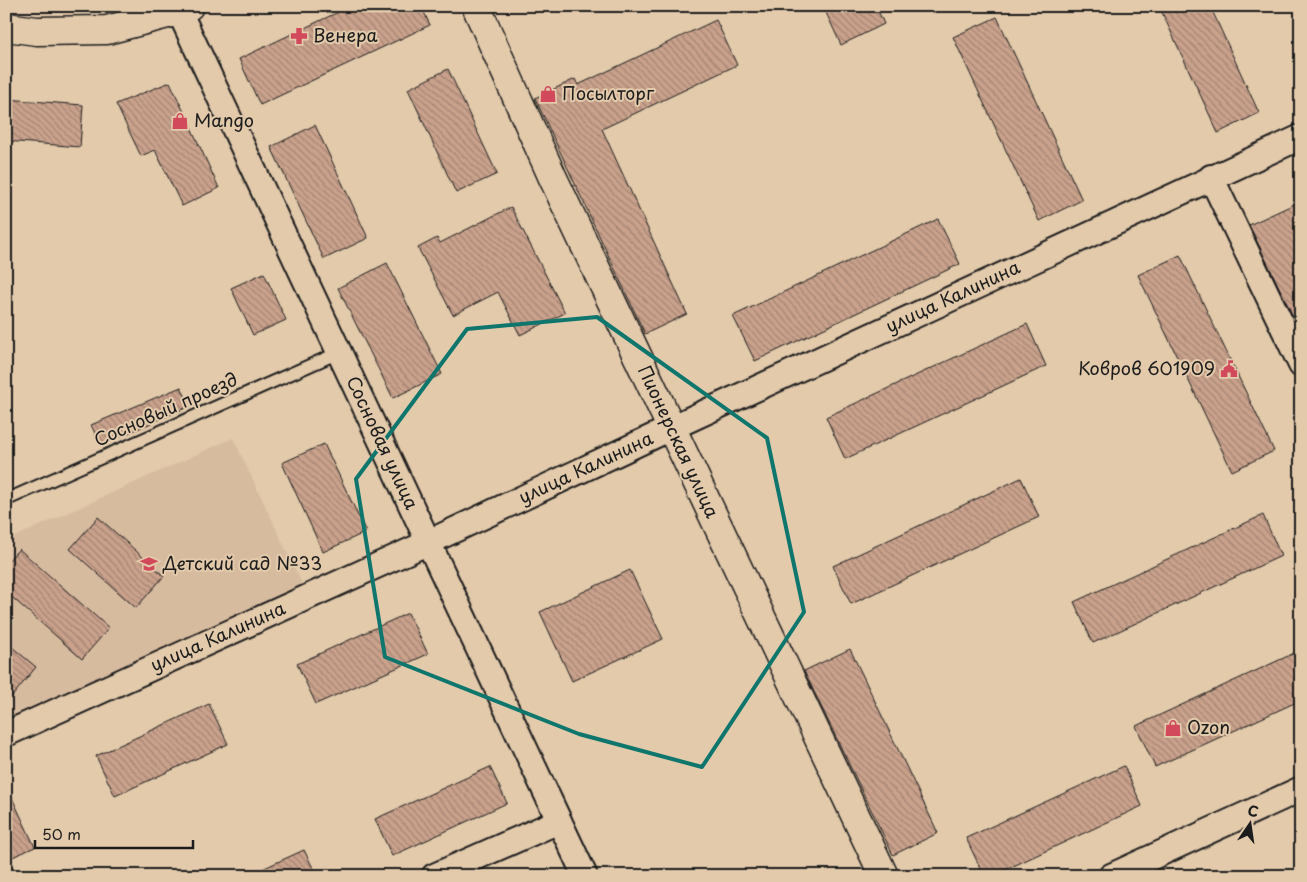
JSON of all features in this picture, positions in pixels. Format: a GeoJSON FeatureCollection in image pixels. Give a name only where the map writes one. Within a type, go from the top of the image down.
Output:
{"type":"FeatureCollection","features":[{"type":"Feature","properties":{"kind":"street","name":"Пионерская улица"},"geometry":{"type":"LineString","coordinates":[[476,6],[553,178],[884,876]]}},
{"type":"Feature","properties":{"kind":"street"},"geometry":{"type":"LineString","coordinates":[[6,27],[37,31],[107,30],[184,8]]}},
{"type":"Feature","properties":{"kind":"street","name":"Сосновая улица"},"geometry":{"type":"LineString","coordinates":[[184,8],[340,352],[585,876]]}},
{"type":"Feature","properties":{"kind":"street","name":"улица Калинина"},"geometry":{"type":"LineString","coordinates":[[6,734],[428,542],[1301,136]]}},
{"type":"Feature","properties":{"kind":"street"},"geometry":{"type":"LineString","coordinates":[[1211,177],[1301,365]]}},
{"type":"Feature","properties":{"kind":"street"},"geometry":{"type":"LineString","coordinates":[[1111,876],[1301,788]]}},
{"type":"Feature","properties":{"kind":"street"},"geometry":{"type":"LineString","coordinates":[[434,876],[560,821]]}},
{"type":"Feature","properties":{"kind":"lane","name":"Сосновый проезд"},"geometry":{"type":"LineString","coordinates":[[6,500],[340,352]]}},
{"type":"Feature","properties":{"kind":"highlighted area"},"geometry":{"type":"Polygon","coordinates":[[[597,317],[767,438],[804,612],[702,767],[579,734],[385,657],[356,479],[467,329],[597,317]]]}},
{"type":"Feature","properties":{"kind":"shaded area","name":"Детский сад №33"},"geometry":{"type":"Polygon","coordinates":[[[233,438],[304,588],[6,723],[6,541],[233,438]]]}},
{"type":"Feature","properties":{"kind":"building"},"geometry":{"type":"Polygon","coordinates":[[[351,6],[421,6],[430,25],[260,105],[239,59],[351,6]]]}},
{"type":"Feature","properties":{"kind":"building"},"geometry":{"type":"Polygon","coordinates":[[[823,6],[876,6],[884,24],[841,45],[823,6]]]}},
{"type":"Feature","properties":{"kind":"building"},"geometry":{"type":"Polygon","coordinates":[[[1159,6],[1210,6],[1259,113],[1218,133],[1159,6]]]}},
{"type":"Feature","properties":{"kind":"building"},"geometry":{"type":"Polygon","coordinates":[[[997,17],[1082,200],[1039,221],[953,37],[997,17]]]}},
{"type":"Feature","properties":{"kind":"building"},"geometry":{"type":"Polygon","coordinates":[[[716,20],[737,65],[602,129],[687,314],[645,334],[535,98],[575,79],[578,85],[716,20]]]}},
{"type":"Feature","properties":{"kind":"building"},"geometry":{"type":"Polygon","coordinates":[[[448,69],[497,174],[456,193],[408,89],[448,69]]]}},
{"type":"Feature","properties":{"kind":"building"},"geometry":{"type":"Polygon","coordinates":[[[170,82],[219,188],[182,206],[155,150],[141,156],[116,104],[170,82]]]}},
{"type":"Feature","properties":{"kind":"building"},"geometry":{"type":"Polygon","coordinates":[[[6,99],[83,105],[80,147],[6,141],[6,99]]]}},
{"type":"Feature","properties":{"kind":"building"},"geometry":{"type":"Polygon","coordinates":[[[315,125],[368,238],[324,259],[271,147],[315,125]]]}},
{"type":"Feature","properties":{"kind":"building"},"geometry":{"type":"Polygon","coordinates":[[[1301,201],[1301,333],[1249,225],[1301,201]]]}},
{"type":"Feature","properties":{"kind":"building"},"geometry":{"type":"Polygon","coordinates":[[[511,207],[565,313],[520,335],[498,292],[453,315],[418,248],[437,238],[440,243],[511,207]]]}},
{"type":"Feature","properties":{"kind":"building"},"geometry":{"type":"Polygon","coordinates":[[[938,219],[960,264],[755,361],[733,316],[938,219]]]}},
{"type":"Feature","properties":{"kind":"building"},"geometry":{"type":"Polygon","coordinates":[[[1180,255],[1274,451],[1232,471],[1138,275],[1180,255]]]}},
{"type":"Feature","properties":{"kind":"building"},"geometry":{"type":"Polygon","coordinates":[[[387,263],[442,374],[393,398],[338,288],[387,263]]]}},
{"type":"Feature","properties":{"kind":"building"},"geometry":{"type":"Polygon","coordinates":[[[264,273],[286,320],[253,335],[231,288],[264,273]]]}},
{"type":"Feature","properties":{"kind":"building"},"geometry":{"type":"Polygon","coordinates":[[[1027,324],[1046,366],[845,459],[826,417],[1027,324]]]}},
{"type":"Feature","properties":{"kind":"building"},"geometry":{"type":"Polygon","coordinates":[[[181,387],[190,406],[101,445],[91,425],[181,387]]]}},
{"type":"Feature","properties":{"kind":"building"},"geometry":{"type":"Polygon","coordinates":[[[324,444],[366,532],[323,552],[282,463],[324,444]]]}},
{"type":"Feature","properties":{"kind":"building"},"geometry":{"type":"Polygon","coordinates":[[[1021,478],[1039,517],[851,604],[833,566],[1021,478]]]}},
{"type":"Feature","properties":{"kind":"building"},"geometry":{"type":"Polygon","coordinates":[[[1263,515],[1281,556],[1093,643],[1074,602],[1263,515]]]}},
{"type":"Feature","properties":{"kind":"building"},"geometry":{"type":"Polygon","coordinates":[[[98,517],[164,576],[136,608],[70,549],[98,517]]]}},
{"type":"Feature","properties":{"kind":"building"},"geometry":{"type":"Polygon","coordinates":[[[19,549],[109,628],[82,659],[6,592],[6,563],[19,549]]]}},
{"type":"Feature","properties":{"kind":"building"},"geometry":{"type":"Polygon","coordinates":[[[630,570],[663,639],[572,681],[540,612],[630,570]]]}},
{"type":"Feature","properties":{"kind":"building"},"geometry":{"type":"Polygon","coordinates":[[[408,613],[428,654],[316,704],[297,664],[408,613]]]}},
{"type":"Feature","properties":{"kind":"building"},"geometry":{"type":"Polygon","coordinates":[[[6,642],[36,667],[6,704],[6,642]]]}},
{"type":"Feature","properties":{"kind":"building"},"geometry":{"type":"Polygon","coordinates":[[[850,649],[938,833],[893,855],[804,671],[850,649]]]}},
{"type":"Feature","properties":{"kind":"building"},"geometry":{"type":"Polygon","coordinates":[[[1301,650],[1301,700],[1155,767],[1136,726],[1301,650]]]}},
{"type":"Feature","properties":{"kind":"building"},"geometry":{"type":"Polygon","coordinates":[[[209,704],[228,744],[115,796],[96,756],[209,704]]]}},
{"type":"Feature","properties":{"kind":"building"},"geometry":{"type":"Polygon","coordinates":[[[1124,766],[1142,806],[992,876],[984,876],[966,838],[1124,766]]]}},
{"type":"Feature","properties":{"kind":"building"},"geometry":{"type":"Polygon","coordinates":[[[490,767],[507,803],[392,856],[375,819],[490,767]]]}},
{"type":"Feature","properties":{"kind":"building"},"geometry":{"type":"Polygon","coordinates":[[[6,785],[35,847],[6,860],[6,785]]]}},
{"type":"Feature","properties":{"kind":"building"},"geometry":{"type":"Polygon","coordinates":[[[304,850],[317,876],[247,876],[304,850]]]}},
{"type":"Feature","properties":{"kind":"place","name":"Венера"},"geometry":{"type":"Point","coordinates":[299,36]}},
{"type":"Feature","properties":{"kind":"place","name":"Посылторг"},"geometry":{"type":"Point","coordinates":[548,94]}},
{"type":"Feature","properties":{"kind":"place","name":"Mango"},"geometry":{"type":"Point","coordinates":[180,121]}},
{"type":"Feature","properties":{"kind":"place","name":"Ковров 601909"},"geometry":{"type":"Point","coordinates":[1229,369]}},
{"type":"Feature","properties":{"kind":"place","name":"Детский сад №33"},"geometry":{"type":"Point","coordinates":[149,564]}},
{"type":"Feature","properties":{"kind":"place","name":"Ozon"},"geometry":{"type":"Point","coordinates":[1173,728]}}]}
